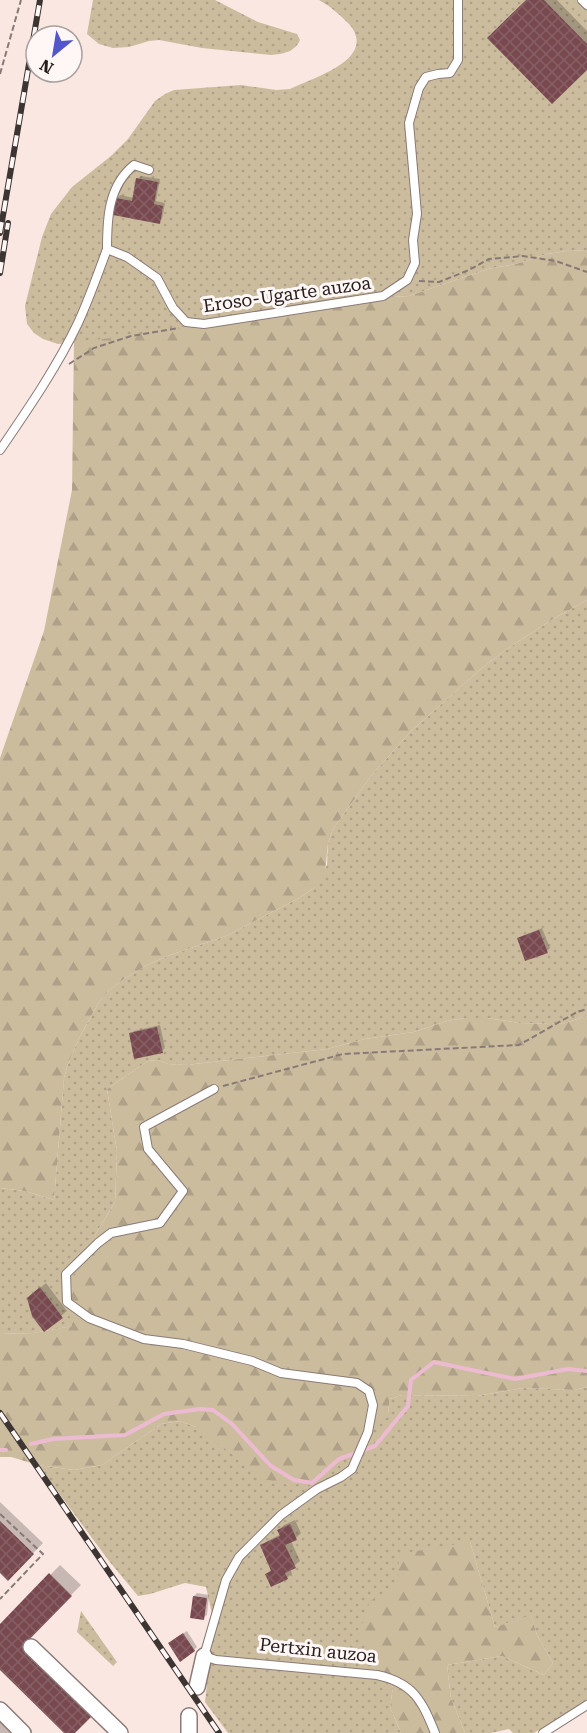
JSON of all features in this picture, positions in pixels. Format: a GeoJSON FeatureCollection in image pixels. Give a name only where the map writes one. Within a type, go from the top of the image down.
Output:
{"type":"FeatureCollection","features":[{"type":"Feature","properties":{"kind":"street"},"geometry":{"type":"LineString","coordinates":[[31,1647],[120,1733]]}},
{"type":"Feature","properties":{"kind":"street"},"geometry":{"type":"LineString","coordinates":[[197,1687],[204,1656]]}},
{"type":"Feature","properties":{"kind":"street"},"geometry":{"type":"LineString","coordinates":[[0,1710],[23,1733]]}},
{"type":"Feature","properties":{"kind":"street"},"geometry":{"type":"LineString","coordinates":[[189,1716],[189,1733]]}},
{"type":"Feature","properties":{"kind":"lane"},"geometry":{"type":"LineString","coordinates":[[409,276],[415,263],[413,240],[417,214],[409,123],[419,88],[426,77],[450,74],[458,60],[458,0]]}},
{"type":"Feature","properties":{"kind":"lane"},"geometry":{"type":"LineString","coordinates":[[582,0],[587,5]]}},
{"type":"Feature","properties":{"kind":"lane"},"geometry":{"type":"LineString","coordinates":[[0,450],[56,363],[96,281],[107,249],[110,208],[116,187],[124,173],[134,165],[149,170]]}},
{"type":"Feature","properties":{"kind":"lane","name":"Eroso-Ugarte auzoa"},"geometry":{"type":"LineString","coordinates":[[107,249],[127,256],[157,278],[173,308],[186,322],[204,324],[383,296],[407,280],[409,276]]}},
{"type":"Feature","properties":{"kind":"lane"},"geometry":{"type":"LineString","coordinates":[[204,1656],[226,1580],[239,1557],[281,1515],[317,1489],[352,1469],[368,1431],[373,1405],[369,1391],[357,1383],[281,1373],[252,1361],[183,1344],[144,1339],[89,1318],[67,1302],[66,1274],[98,1243],[111,1233],[160,1223],[183,1191],[148,1149],[144,1127],[214,1089]]}},
{"type":"Feature","properties":{"kind":"lane","name":"Pertxin auzoa"},"geometry":{"type":"LineString","coordinates":[[204,1656],[216,1660],[392,1678],[408,1688],[423,1704],[435,1733]]}},
{"type":"Feature","properties":{"kind":"lane"},"geometry":{"type":"LineString","coordinates":[[543,1733],[587,1705]]}},
{"type":"Feature","properties":{"kind":"path"},"geometry":{"type":"LineString","coordinates":[[0,74],[21,0]]}},
{"type":"Feature","properties":{"kind":"path"},"geometry":{"type":"LineString","coordinates":[[409,276],[420,282],[440,282],[489,260],[523,256],[556,261],[587,272]]}},
{"type":"Feature","properties":{"kind":"path"},"geometry":{"type":"LineString","coordinates":[[63,368],[94,348],[131,336],[182,328]]}},
{"type":"Feature","properties":{"kind":"path"},"geometry":{"type":"LineString","coordinates":[[214,1089],[343,1054],[519,1045],[577,1012],[587,1009]]}},
{"type":"Feature","properties":{"kind":"path"},"geometry":{"type":"LineString","coordinates":[[0,1514],[43,1554],[0,1599]]}},
{"type":"Feature","properties":{"kind":"green space"},"geometry":{"type":"Polygon","coordinates":[[[93,0],[215,0],[258,22],[297,34],[300,40],[292,50],[271,55],[202,48],[159,40],[113,48],[99,44],[87,34],[93,0]]]}},
{"type":"Feature","properties":{"kind":"green space"},"geometry":{"type":"Polygon","coordinates":[[[319,0],[587,0],[587,250],[547,254],[516,264],[488,269],[409,296],[355,299],[252,314],[108,340],[58,344],[34,333],[27,324],[25,306],[42,237],[51,214],[72,187],[111,156],[128,139],[155,101],[165,94],[174,90],[241,85],[276,90],[290,89],[339,66],[350,57],[356,47],[356,36],[346,21],[319,0]]]}},
{"type":"Feature","properties":{"kind":"green space"},"geometry":{"type":"Polygon","coordinates":[[[587,250],[587,600],[507,649],[411,731],[371,776],[333,829],[328,843],[325,873],[314,888],[226,936],[149,964],[108,991],[80,1036],[64,1078],[54,1200],[25,1191],[0,1188],[0,758],[44,631],[72,490],[74,342],[131,336],[252,314],[355,299],[409,296],[488,269],[516,264],[547,254],[587,250]]]}},
{"type":"Feature","properties":{"kind":"green space"},"geometry":{"type":"Polygon","coordinates":[[[587,600],[587,1016],[565,1023],[551,1024],[465,1018],[447,1021],[414,1032],[365,1039],[327,1049],[186,1065],[168,1064],[158,1060],[148,1061],[107,1089],[117,1152],[115,1202],[95,1235],[99,1244],[73,1326],[33,1333],[0,1334],[0,1188],[25,1191],[54,1200],[64,1078],[80,1036],[108,991],[149,964],[226,936],[314,888],[327,865],[328,843],[333,829],[371,776],[411,731],[507,649],[587,600]]]}},
{"type":"Feature","properties":{"kind":"green space"},"geometry":{"type":"Polygon","coordinates":[[[587,1016],[587,1387],[575,1390],[523,1388],[477,1396],[402,1395],[390,1399],[388,1413],[381,1423],[344,1455],[311,1479],[292,1486],[265,1479],[196,1427],[180,1421],[161,1424],[102,1465],[74,1470],[38,1465],[11,1457],[0,1457],[0,1334],[33,1333],[72,1326],[64,1289],[99,1244],[95,1235],[115,1202],[117,1152],[107,1089],[148,1061],[158,1060],[168,1064],[186,1065],[327,1049],[365,1039],[414,1032],[447,1021],[465,1018],[551,1024],[565,1023],[587,1016]]]}},
{"type":"Feature","properties":{"kind":"green space"},"geometry":{"type":"Polygon","coordinates":[[[587,1387],[587,1700],[534,1733],[513,1733],[509,1729],[491,1733],[465,1733],[451,1698],[447,1665],[502,1656],[544,1675],[553,1663],[537,1635],[531,1616],[495,1627],[470,1542],[398,1585],[372,1666],[393,1687],[390,1707],[401,1733],[228,1733],[205,1702],[214,1623],[206,1587],[185,1583],[138,1596],[109,1561],[38,1465],[74,1470],[102,1465],[161,1424],[180,1421],[196,1427],[388,1413],[390,1399],[402,1395],[477,1396],[523,1388],[575,1390],[587,1387]]]}},
{"type":"Feature","properties":{"kind":"green space"},"geometry":{"type":"Polygon","coordinates":[[[470,1542],[495,1627],[531,1615],[537,1635],[553,1663],[544,1675],[502,1656],[447,1665],[451,1698],[465,1733],[401,1733],[390,1707],[393,1687],[372,1666],[360,1630],[370,1601],[398,1585],[399,1554],[470,1542]]]}},
{"type":"Feature","properties":{"kind":"green space"},"geometry":{"type":"Polygon","coordinates":[[[81,1611],[117,1662],[113,1666],[77,1632],[81,1611]]]}},
{"type":"Feature","properties":{"kind":"building"},"geometry":{"type":"Polygon","coordinates":[[[526,0],[544,0],[587,44],[587,70],[552,104],[487,38],[526,0]]]}},
{"type":"Feature","properties":{"kind":"building"},"geometry":{"type":"Polygon","coordinates":[[[136,178],[158,182],[154,204],[163,206],[160,224],[113,215],[116,198],[132,201],[136,178]]]}},
{"type":"Feature","properties":{"kind":"building"},"geometry":{"type":"Polygon","coordinates":[[[539,930],[548,953],[525,961],[517,938],[539,930]]]}},
{"type":"Feature","properties":{"kind":"building"},"geometry":{"type":"Polygon","coordinates":[[[157,1027],[163,1053],[134,1059],[129,1033],[157,1027]]]}},
{"type":"Feature","properties":{"kind":"building"},"geometry":{"type":"Polygon","coordinates":[[[40,1287],[63,1318],[44,1332],[32,1316],[27,1298],[40,1287]]]}},
{"type":"Feature","properties":{"kind":"building"},"geometry":{"type":"Polygon","coordinates":[[[0,1521],[34,1554],[8,1581],[0,1573],[0,1521]]]}},
{"type":"Feature","properties":{"kind":"building"},"geometry":{"type":"Polygon","coordinates":[[[290,1524],[297,1540],[285,1545],[296,1568],[285,1573],[288,1579],[271,1587],[265,1574],[271,1571],[260,1545],[280,1536],[277,1530],[290,1524]]]}},
{"type":"Feature","properties":{"kind":"building"},"geometry":{"type":"Polygon","coordinates":[[[49,1573],[72,1596],[22,1647],[92,1716],[75,1733],[64,1733],[0,1670],[0,1624],[49,1573]]]}},
{"type":"Feature","properties":{"kind":"building"},"geometry":{"type":"Polygon","coordinates":[[[193,1596],[207,1598],[204,1620],[190,1618],[193,1596]]]}},
{"type":"Feature","properties":{"kind":"building"},"geometry":{"type":"Polygon","coordinates":[[[183,1633],[195,1651],[180,1662],[168,1643],[183,1633]]]}},
{"type":"Feature","properties":{"kind":"waterway"},"geometry":{"type":"LineString","coordinates":[[31,1444],[53,1439],[125,1435],[164,1414],[200,1409],[213,1410],[232,1424],[271,1466],[294,1480],[312,1483],[339,1459],[375,1446],[408,1406],[411,1380],[434,1362],[515,1379],[568,1369],[587,1371]]}},
{"type":"Feature","properties":{"kind":"waterway"},"geometry":{"type":"LineString","coordinates":[[0,1450],[6,1450]]}},
{"type":"Feature","properties":{"kind":"railway"},"geometry":{"type":"LineString","coordinates":[[0,233],[40,0]]}},
{"type":"Feature","properties":{"kind":"railway"},"geometry":{"type":"LineString","coordinates":[[0,273],[8,223]]}},
{"type":"Feature","properties":{"kind":"railway"},"geometry":{"type":"LineString","coordinates":[[0,1413],[219,1733]]}}]}
